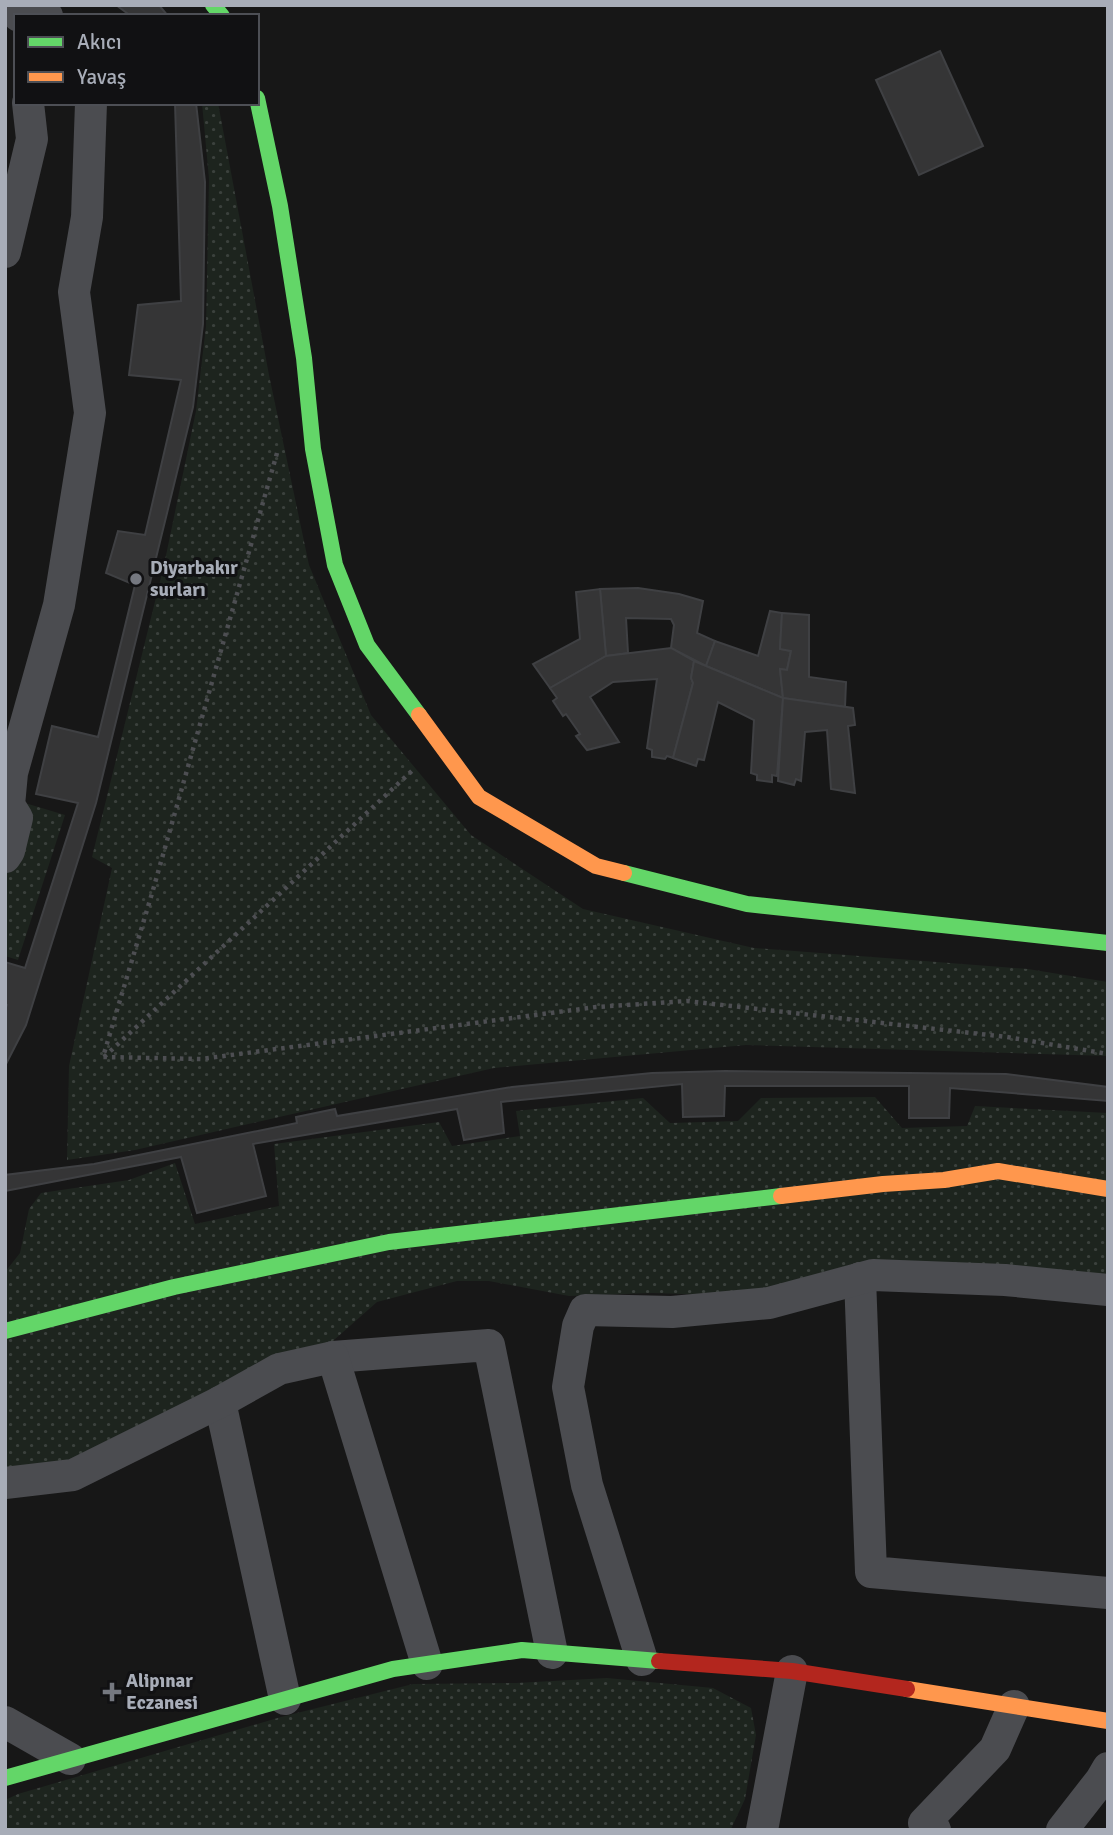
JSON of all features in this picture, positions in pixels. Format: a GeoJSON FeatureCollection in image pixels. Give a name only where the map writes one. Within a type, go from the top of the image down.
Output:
{"type":"FeatureCollection","features":[{"type":"Feature","properties":{"kind":"street"},"geometry":{"type":"LineString","coordinates":[[25,14],[40,10],[45,14]]}},
{"type":"Feature","properties":{"kind":"street"},"geometry":{"type":"LineString","coordinates":[[5,252],[32,139],[28,105]]}},
{"type":"Feature","properties":{"kind":"street"},"geometry":{"type":"LineString","coordinates":[[5,857],[17,818],[9,805],[12,773],[59,605],[90,413],[74,292],[87,217],[90,105]]}},
{"type":"Feature","properties":{"kind":"street"},"geometry":{"type":"LineString","coordinates":[[258,105],[280,206],[304,358],[313,449],[335,565],[367,645],[479,797],[596,866],[747,904],[1108,943]]}},
{"type":"Feature","properties":{"kind":"street"},"geometry":{"type":"LineString","coordinates":[[5,1331],[174,1287],[310,1257],[389,1242],[520,1225],[883,1184],[944,1180],[998,1171],[1108,1189]]}},
{"type":"Feature","properties":{"kind":"street"},"geometry":{"type":"LineString","coordinates":[[642,1660],[587,1485],[568,1387],[578,1326],[585,1310],[672,1312],[769,1303],[873,1275],[1006,1280],[1108,1290]]}},
{"type":"Feature","properties":{"kind":"street"},"geometry":{"type":"LineString","coordinates":[[860,1278],[871,1572],[1108,1593]]}},
{"type":"Feature","properties":{"kind":"street"},"geometry":{"type":"LineString","coordinates":[[5,1483],[73,1475],[220,1402],[279,1369],[333,1357],[489,1345],[552,1653]]}},
{"type":"Feature","properties":{"kind":"street"},"geometry":{"type":"LineString","coordinates":[[333,1357],[427,1664]]}},
{"type":"Feature","properties":{"kind":"street"},"geometry":{"type":"LineString","coordinates":[[220,1402],[285,1699]]}},
{"type":"Feature","properties":{"kind":"street"},"geometry":{"type":"LineString","coordinates":[[5,1777],[393,1668],[522,1650],[793,1671],[1108,1721]]}},
{"type":"Feature","properties":{"kind":"street"},"geometry":{"type":"LineString","coordinates":[[762,1830],[793,1671]]}},
{"type":"Feature","properties":{"kind":"street"},"geometry":{"type":"LineString","coordinates":[[936,1830],[924,1823],[995,1749],[1014,1706]]}},
{"type":"Feature","properties":{"kind":"street"},"geometry":{"type":"LineString","coordinates":[[5,1722],[70,1759]]}},
{"type":"Feature","properties":{"kind":"street"},"geometry":{"type":"LineString","coordinates":[[1062,1830],[1108,1768]]}},
{"type":"Feature","properties":{"kind":"path"},"geometry":{"type":"LineString","coordinates":[[103,1057],[278,451]]}},
{"type":"Feature","properties":{"kind":"path"},"geometry":{"type":"LineString","coordinates":[[103,1057],[440,745]]}},
{"type":"Feature","properties":{"kind":"path"},"geometry":{"type":"LineString","coordinates":[[103,1057],[201,1059],[596,1007],[687,1001],[1007,1037],[1108,1054]]}},
{"type":"Feature","properties":{"kind":"shaded area"},"geometry":{"type":"Polygon","coordinates":[[[202,105],[218,105],[269,375],[309,565],[371,715],[471,835],[583,909],[754,948],[1028,969],[1108,982],[1108,1056],[746,1045],[494,1068],[135,1150],[67,1160],[69,1066],[112,868],[92,857],[164,565],[196,411],[206,326],[209,179],[202,105]]]}},
{"type":"Feature","properties":{"kind":"shaded area"},"geometry":{"type":"Polygon","coordinates":[[[25,803],[65,815],[18,960],[5,956],[5,864],[25,803]]]}},
{"type":"Feature","properties":{"kind":"shaded area"},"geometry":{"type":"Polygon","coordinates":[[[875,1097],[902,1128],[967,1126],[975,1106],[1108,1113],[1108,1274],[745,1296],[652,1293],[569,1296],[489,1281],[457,1281],[377,1302],[325,1348],[89,1454],[42,1467],[5,1469],[5,1272],[20,1253],[29,1209],[41,1193],[129,1180],[175,1163],[195,1224],[279,1206],[274,1144],[439,1122],[452,1146],[520,1136],[516,1111],[643,1098],[670,1123],[738,1121],[761,1098],[875,1097]]]}},
{"type":"Feature","properties":{"kind":"shaded area"},"geometry":{"type":"Polygon","coordinates":[[[607,1678],[713,1688],[751,1708],[756,1735],[745,1799],[731,1829],[5,1830],[5,1800],[18,1794],[281,1717],[413,1684],[516,1683],[607,1678]]]}},
{"type":"Feature","properties":{"kind":"building"},"geometry":{"type":"Polygon","coordinates":[[[116,5],[159,5],[166,14],[128,14],[116,5]]]}},
{"type":"Feature","properties":{"kind":"building"},"geometry":{"type":"Polygon","coordinates":[[[940,51],[983,146],[919,175],[876,80],[940,51]]]}},
{"type":"Feature","properties":{"kind":"building","name":"Diyarbakır surları"},"geometry":{"type":"Polygon","coordinates":[[[175,105],[196,105],[205,182],[203,324],[193,407],[96,803],[26,1025],[5,1066],[5,962],[25,968],[78,803],[36,794],[52,726],[98,737],[135,585],[106,573],[118,531],[145,535],[181,380],[129,375],[138,305],[181,301],[175,105]]]}},
{"type":"Feature","properties":{"kind":"building"},"geometry":{"type":"Polygon","coordinates":[[[638,588],[679,594],[703,601],[697,633],[715,641],[706,666],[671,648],[674,625],[671,619],[626,618],[628,653],[606,656],[600,589],[638,588]]]}},
{"type":"Feature","properties":{"kind":"building"},"geometry":{"type":"Polygon","coordinates":[[[600,589],[606,656],[550,688],[533,664],[580,639],[576,592],[600,589]]]}},
{"type":"Feature","properties":{"kind":"building"},"geometry":{"type":"Polygon","coordinates":[[[770,611],[782,613],[780,649],[791,651],[787,670],[780,669],[783,698],[706,666],[715,641],[758,656],[770,611]]]}},
{"type":"Feature","properties":{"kind":"building"},"geometry":{"type":"Polygon","coordinates":[[[782,613],[809,615],[809,677],[846,682],[845,707],[783,698],[780,669],[787,670],[791,651],[780,649],[782,613]]]}},
{"type":"Feature","properties":{"kind":"building"},"geometry":{"type":"Polygon","coordinates":[[[671,648],[694,661],[691,678],[693,683],[673,758],[652,757],[652,750],[647,748],[657,679],[613,682],[590,697],[619,742],[587,750],[576,736],[580,734],[553,701],[557,698],[550,688],[606,656],[671,648]]]}},
{"type":"Feature","properties":{"kind":"building"},"geometry":{"type":"Polygon","coordinates":[[[694,661],[783,698],[777,776],[772,775],[772,782],[757,780],[757,775],[751,773],[754,720],[718,702],[704,760],[698,759],[696,766],[673,758],[693,683],[691,678],[694,661]]]}},
{"type":"Feature","properties":{"kind":"building"},"geometry":{"type":"Polygon","coordinates":[[[783,698],[853,708],[855,725],[848,726],[855,793],[831,789],[827,730],[805,732],[801,781],[796,779],[794,785],[778,781],[783,698]]]}},
{"type":"Feature","properties":{"kind":"building"},"geometry":{"type":"Polygon","coordinates":[[[725,1071],[1006,1074],[1108,1087],[1108,1101],[950,1088],[949,1118],[909,1118],[909,1086],[725,1086],[724,1116],[683,1117],[682,1084],[501,1102],[504,1133],[464,1140],[457,1109],[253,1144],[266,1196],[197,1213],[181,1157],[5,1191],[5,1175],[94,1164],[297,1123],[296,1117],[335,1109],[337,1116],[512,1087],[652,1073],[725,1071]]]}},
{"type":"Feature","properties":{"kind":"traffic: fast"},"geometry":{"type":"LineString","coordinates":[[213,5],[220,14]]}},
{"type":"Feature","properties":{"kind":"traffic: fast"},"geometry":{"type":"LineString","coordinates":[[258,105],[280,206],[304,358],[313,449],[335,565],[367,645],[419,715]]}},
{"type":"Feature","properties":{"kind":"traffic: fast"},"geometry":{"type":"LineString","coordinates":[[624,873],[747,904],[1108,943]]}},
{"type":"Feature","properties":{"kind":"traffic: fast"},"geometry":{"type":"LineString","coordinates":[[5,1331],[174,1287],[389,1242],[781,1196]]}},
{"type":"Feature","properties":{"kind":"traffic: fast"},"geometry":{"type":"LineString","coordinates":[[5,1778],[393,1669],[522,1650],[659,1661]]}},
{"type":"Feature","properties":{"kind":"traffic: slow"},"geometry":{"type":"LineString","coordinates":[[419,715],[479,797],[596,866],[624,873]]}},
{"type":"Feature","properties":{"kind":"traffic: slow"},"geometry":{"type":"LineString","coordinates":[[781,1196],[944,1180],[998,1171],[1108,1189]]}},
{"type":"Feature","properties":{"kind":"traffic: slow"},"geometry":{"type":"LineString","coordinates":[[907,1689],[1108,1721]]}},
{"type":"Feature","properties":{"kind":"traffic: jam"},"geometry":{"type":"LineString","coordinates":[[659,1661],[792,1671],[907,1689]]}},
{"type":"Feature","properties":{"kind":"place","name":"Diyarbakır surları"},"geometry":{"type":"Point","coordinates":[136,579]}},
{"type":"Feature","properties":{"kind":"place","name":"Alipınar Eczanesi"},"geometry":{"type":"Point","coordinates":[112,1692]}}]}
